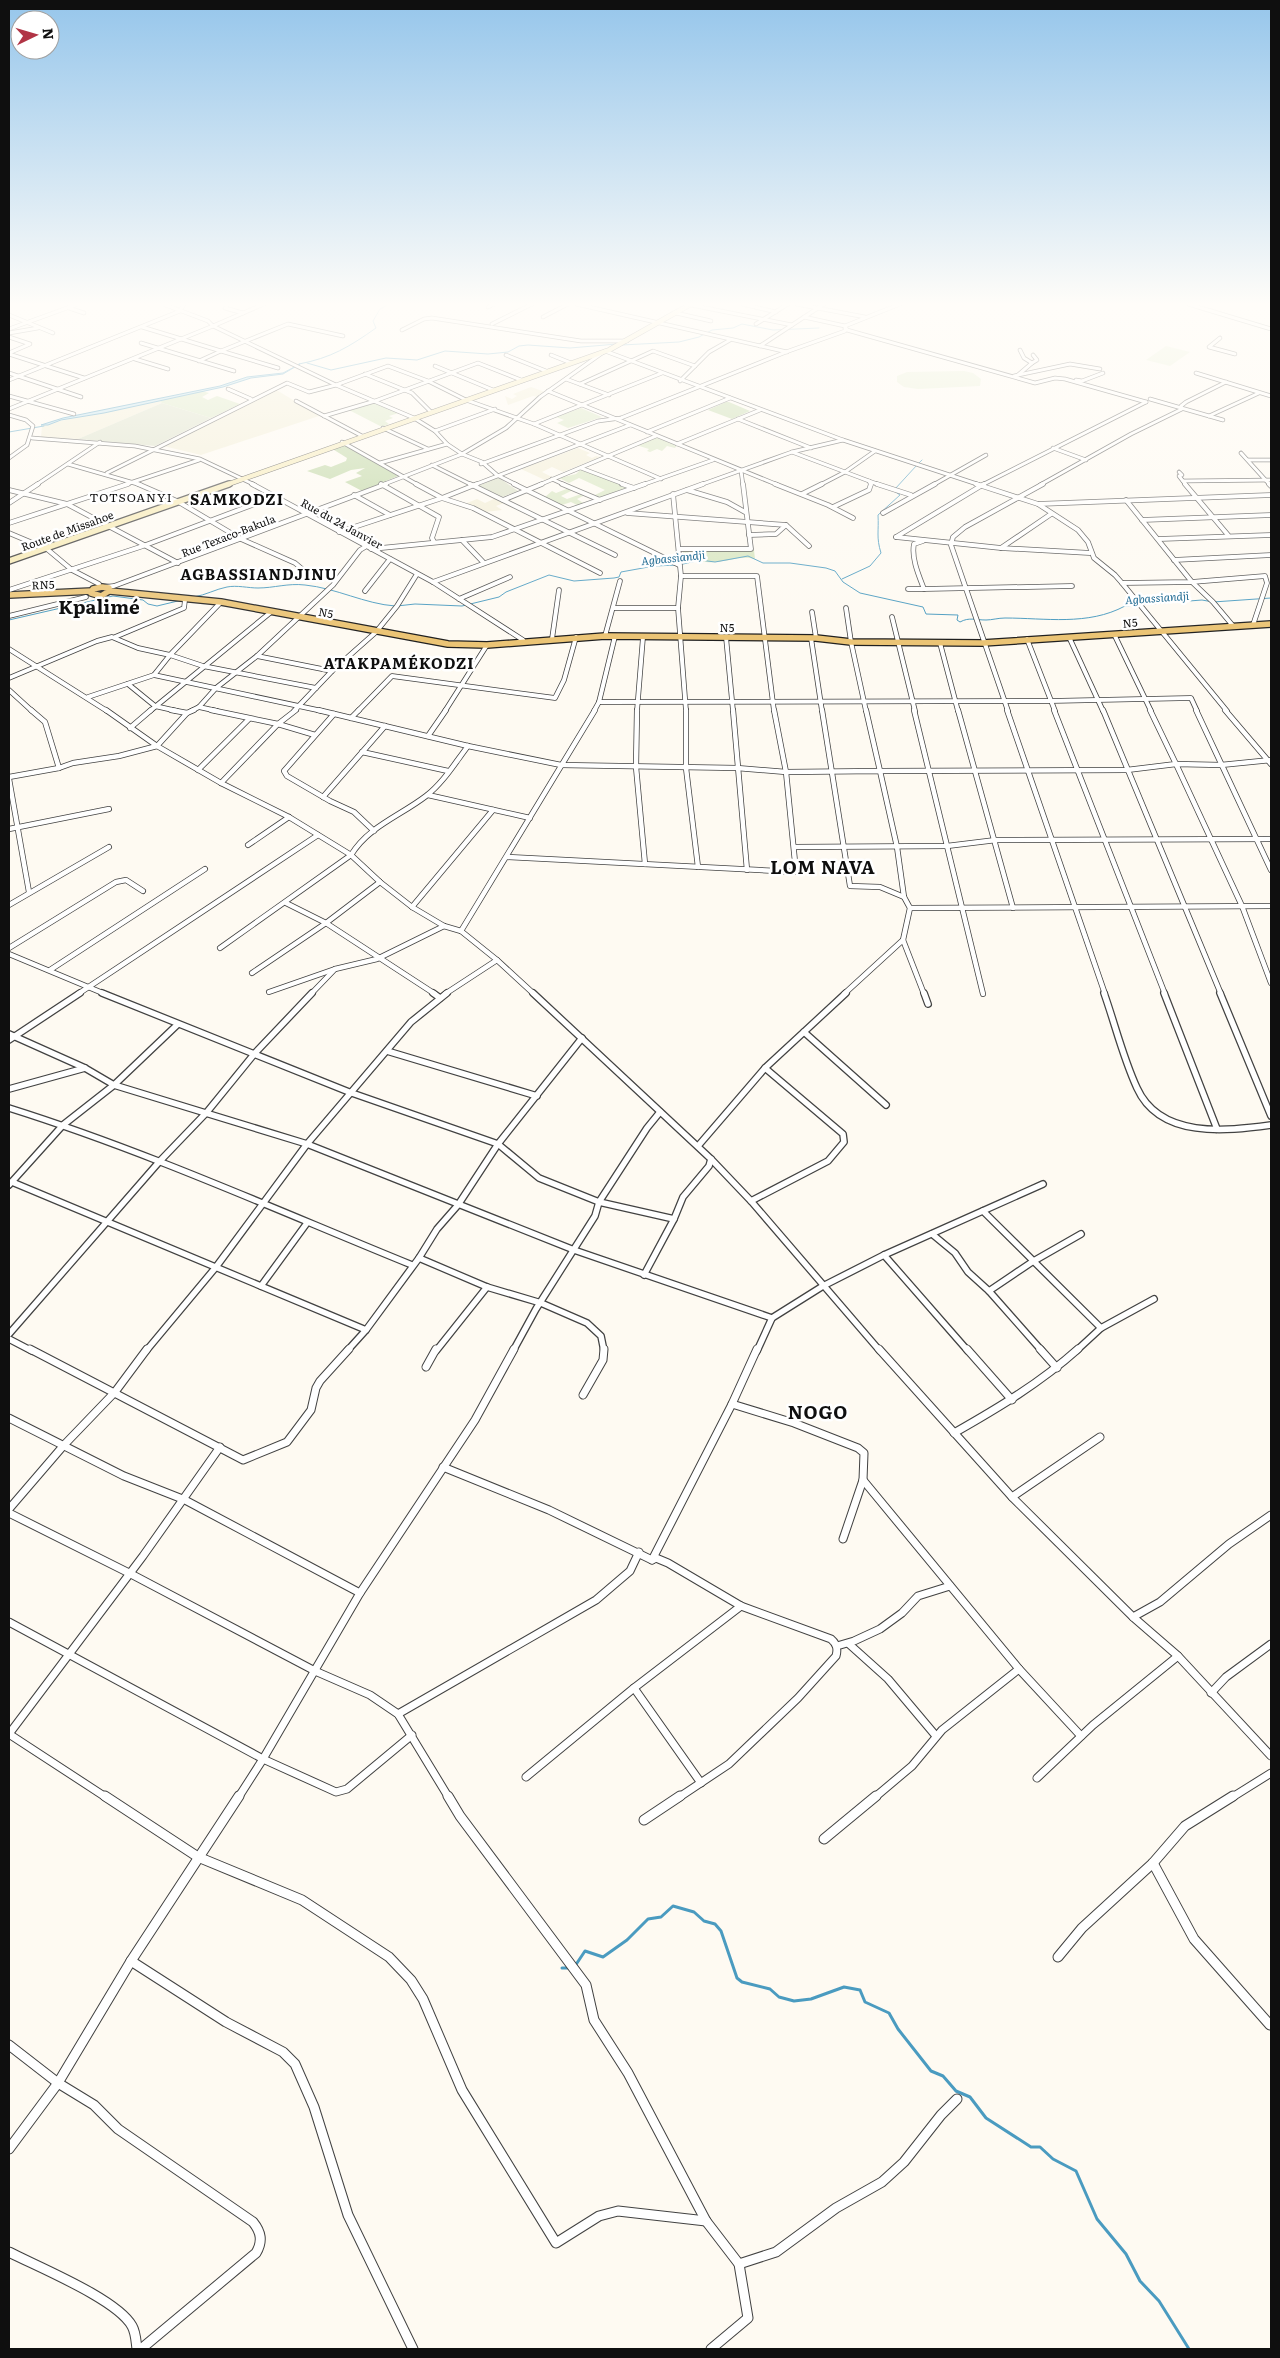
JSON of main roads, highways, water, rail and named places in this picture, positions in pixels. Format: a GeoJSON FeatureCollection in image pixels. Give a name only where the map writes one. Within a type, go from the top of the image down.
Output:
{"type":"FeatureCollection","features":[{"type":"Feature","properties":{"kind":"main road","name":"Route de Missahoe"},"geometry":{"type":"LineString","coordinates":[[9,562],[244,479],[342,442],[425,414]]}},
{"type":"Feature","properties":{"kind":"main road","name":"RN5"},"geometry":{"type":"LineString","coordinates":[[91,594],[105,588]]}},
{"type":"Feature","properties":{"kind":"main road","name":"RN5"},"geometry":{"type":"LineString","coordinates":[[9,595],[79,592],[91,594],[105,588],[117,593],[183,600]]}},
{"type":"Feature","properties":{"kind":"main road","name":"N5"},"geometry":{"type":"LineString","coordinates":[[183,600],[221,602],[448,644],[487,645],[523,640],[605,636],[814,638],[851,642],[983,643],[1271,624]]}},
{"type":"Feature","properties":{"kind":"water"},"geometry":{"type":"Polygon","coordinates":[[[82,414],[98,414],[41,425],[82,414]]]}},
{"type":"Feature","properties":{"kind":"waterway"},"geometry":{"type":"LineString","coordinates":[[9,432],[44,426]]}},
{"type":"Feature","properties":{"kind":"waterway"},"geometry":{"type":"LineString","coordinates":[[919,463],[922,460]]}},
{"type":"Feature","properties":{"kind":"waterway"},"geometry":{"type":"LineString","coordinates":[[895,489],[917,465]]}},
{"type":"Feature","properties":{"kind":"waterway"},"geometry":{"type":"LineString","coordinates":[[842,579],[870,566],[881,553],[878,538],[878,515],[900,495],[894,491]]}},
{"type":"Feature","properties":{"kind":"waterway","name":"Agbassiandji"},"geometry":{"type":"LineString","coordinates":[[397,606],[415,604],[462,606],[499,597],[506,592],[549,575],[574,581],[614,578],[619,577],[621,572],[654,566],[679,565],[700,560],[715,562],[748,556],[763,563],[790,563],[826,568],[835,571],[843,582],[860,593],[923,607],[926,614],[958,615],[957,620],[960,622],[969,619],[1005,618],[1081,619],[1111,612],[1125,606],[1202,600],[1213,602],[1271,598]]}},
{"type":"Feature","properties":{"kind":"waterway","name":"Agbassiandji"},"geometry":{"type":"LineString","coordinates":[[194,597],[231,586],[258,588],[299,585],[328,589],[384,605],[395,606]]}},
{"type":"Feature","properties":{"kind":"waterway","name":"Agbassiandji"},"geometry":{"type":"LineString","coordinates":[[9,620],[113,596],[143,600],[148,604],[157,606],[182,600]]}},
{"type":"Feature","properties":{"kind":"waterway"},"geometry":{"type":"LineString","coordinates":[[575,1966],[585,1951],[603,1957],[627,1940],[648,1919],[661,1917],[673,1906],[694,1912],[704,1921],[715,1924],[721,1931],[737,1978],[742,1982],[770,1989],[779,1997],[794,2001],[811,1999],[844,1987],[860,1990],[865,2002],[889,2013],[898,2029],[931,2071],[943,2076],[956,2091],[970,2097],[986,2118],[1031,2147],[1040,2147],[1053,2159],[1076,2171],[1097,2219],[1126,2254],[1140,2281],[1159,2301],[1189,2349]]}},
{"type":"Feature","properties":{"kind":"waterway"},"geometry":{"type":"LineString","coordinates":[[562,1968],[571,1968]]}},
{"type":"Feature","properties":{"kind":"district","name":"TOTSOANYI"},"geometry":{"type":"Point","coordinates":[131,497]}},
{"type":"Feature","properties":{"kind":"district","name":"SAMKODZI"},"geometry":{"type":"Point","coordinates":[237,498]}},
{"type":"Feature","properties":{"kind":"district","name":"AGBASSIANDJINU"},"geometry":{"type":"Point","coordinates":[259,573]}},
{"type":"Feature","properties":{"kind":"district","name":"Kpalimé"},"geometry":{"type":"Point","coordinates":[99,606]}},
{"type":"Feature","properties":{"kind":"district","name":"ATAKPAMÉKODZI"},"geometry":{"type":"Point","coordinates":[399,662]}},
{"type":"Feature","properties":{"kind":"district","name":"LOM NAVA"},"geometry":{"type":"Point","coordinates":[823,866]}},
{"type":"Feature","properties":{"kind":"district","name":"NOGO"},"geometry":{"type":"Point","coordinates":[818,1411]}}]}
